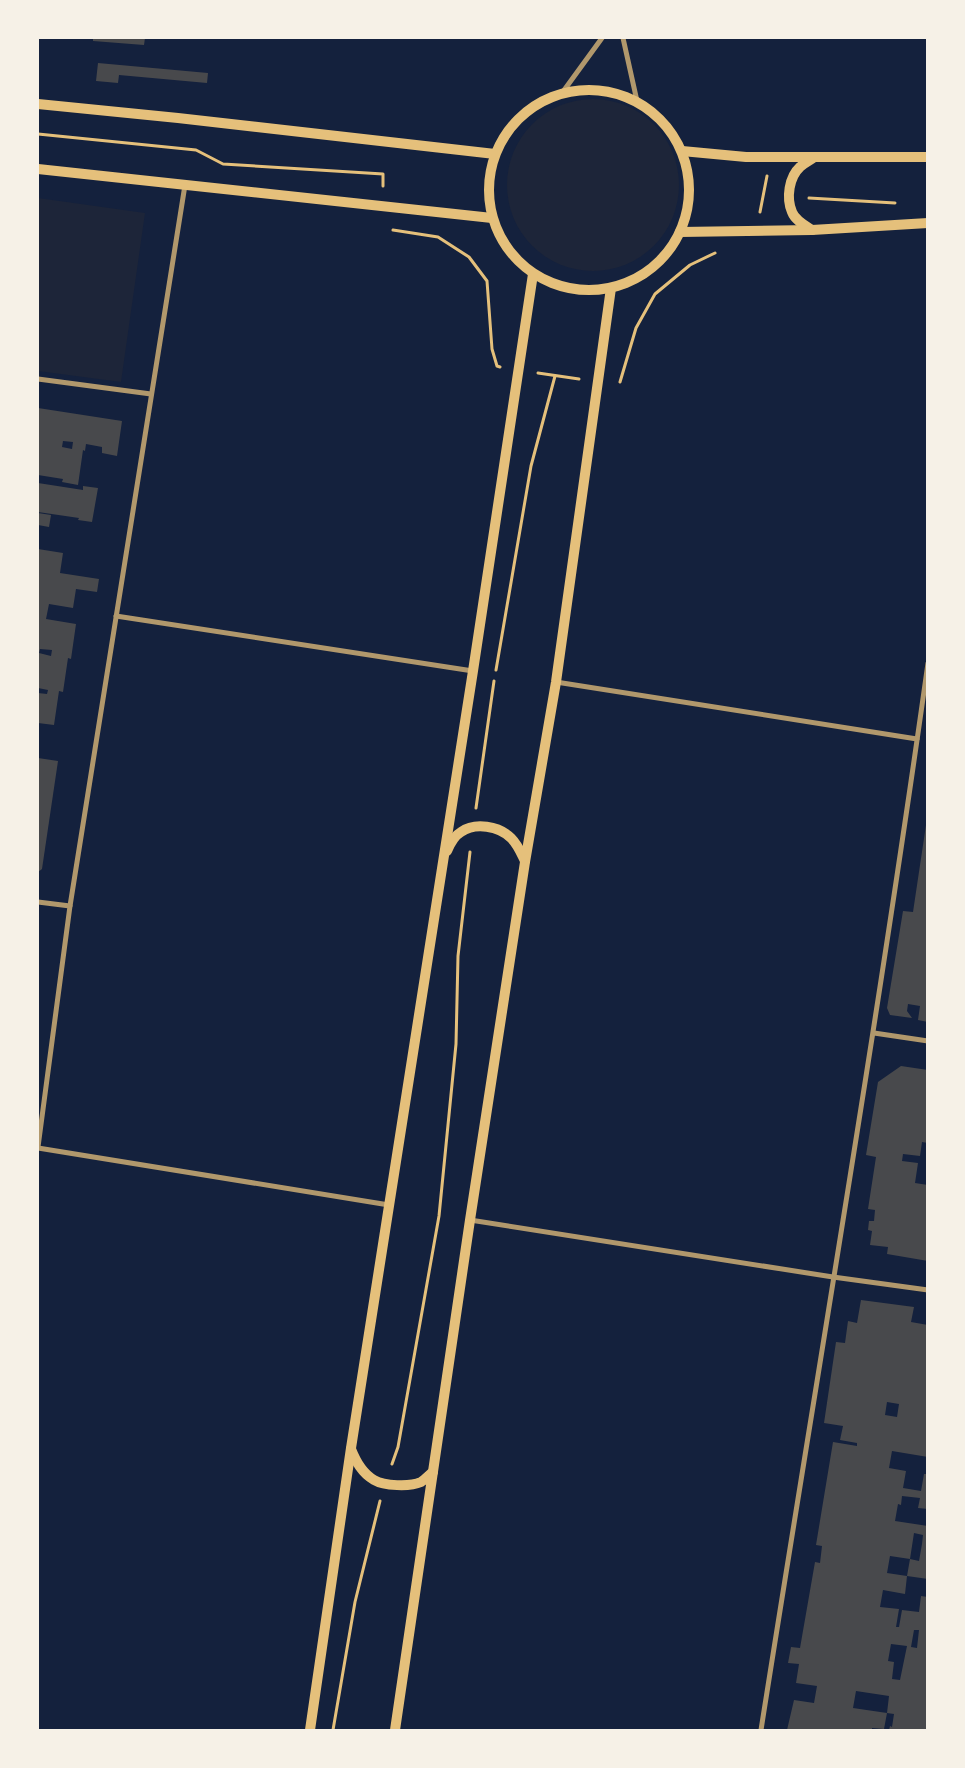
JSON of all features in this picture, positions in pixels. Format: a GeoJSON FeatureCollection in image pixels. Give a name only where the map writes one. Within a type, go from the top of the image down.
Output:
{"type":"FeatureCollection","features":[{"type":"Feature","properties":{"kind":"main road"},"geometry":{"type":"LineString","coordinates":[[588,89],[613,92],[637,101],[663,122],[674,136],[682,152],[687,171],[689,192],[686,213],[680,232],[663,257],[639,277],[611,288],[584,290],[557,286],[533,274],[508,250],[492,218],[489,190],[490,175],[495,154],[506,133],[521,116],[540,102],[562,93],[588,89]]}},
{"type":"Feature","properties":{"kind":"main road"},"geometry":{"type":"LineString","coordinates":[[38,104],[495,154]]}},
{"type":"Feature","properties":{"kind":"main road"},"geometry":{"type":"LineString","coordinates":[[682,152],[813,158],[928,157]]}},
{"type":"Feature","properties":{"kind":"main road"},"geometry":{"type":"LineString","coordinates":[[812,230],[800,222],[792,213],[790,196],[792,178],[800,167],[813,158]]}},
{"type":"Feature","properties":{"kind":"main road"},"geometry":{"type":"LineString","coordinates":[[38,169],[492,218]]}},
{"type":"Feature","properties":{"kind":"main road"},"geometry":{"type":"LineString","coordinates":[[680,232],[812,230],[928,223]]}},
{"type":"Feature","properties":{"kind":"main road"},"geometry":{"type":"LineString","coordinates":[[310,1730],[351,1448],[473,672],[533,274]]}},
{"type":"Feature","properties":{"kind":"main road"},"geometry":{"type":"LineString","coordinates":[[395,1730],[470,1220],[525,862],[556,682],[611,288]]}},
{"type":"Feature","properties":{"kind":"main road"},"geometry":{"type":"LineString","coordinates":[[443,857],[452,841],[461,832],[473,827],[485,826],[510,836],[518,846],[525,862]]}},
{"type":"Feature","properties":{"kind":"main road"},"geometry":{"type":"LineString","coordinates":[[351,1448],[356,1462],[362,1471],[375,1481],[412,1485],[422,1481],[433,1472]]}},
{"type":"Feature","properties":{"kind":"street"},"geometry":{"type":"LineString","coordinates":[[562,93],[602,38]]}},
{"type":"Feature","properties":{"kind":"street"},"geometry":{"type":"LineString","coordinates":[[623,38],[637,101]]}},
{"type":"Feature","properties":{"kind":"street"},"geometry":{"type":"LineString","coordinates":[[186,185],[70,906],[38,1148],[390,1205]]}},
{"type":"Feature","properties":{"kind":"street"},"geometry":{"type":"LineString","coordinates":[[38,379],[151,394]]}},
{"type":"Feature","properties":{"kind":"street"},"geometry":{"type":"LineString","coordinates":[[116,616],[473,672]]}},
{"type":"Feature","properties":{"kind":"street"},"geometry":{"type":"LineString","coordinates":[[761,1730],[874,1033],[928,663]]}},
{"type":"Feature","properties":{"kind":"street"},"geometry":{"type":"LineString","coordinates":[[556,682],[917,739]]}},
{"type":"Feature","properties":{"kind":"street"},"geometry":{"type":"LineString","coordinates":[[38,902],[70,906]]}},
{"type":"Feature","properties":{"kind":"street"},"geometry":{"type":"LineString","coordinates":[[874,1033],[928,1041]]}},
{"type":"Feature","properties":{"kind":"street"},"geometry":{"type":"LineString","coordinates":[[470,1220],[833,1277],[928,1290]]}},
{"type":"Feature","properties":{"kind":"path"},"geometry":{"type":"LineString","coordinates":[[757,231],[770,157]]}},
{"type":"Feature","properties":{"kind":"path"},"geometry":{"type":"LineString","coordinates":[[763,195],[898,203]]}},
{"type":"Feature","properties":{"kind":"path"},"geometry":{"type":"LineString","coordinates":[[333,1730],[355,1602],[378,1506],[398,1446],[440,1216],[456,1044],[458,956],[473,827],[495,672],[531,466],[555,376],[619,385],[636,328],[655,294],[690,265],[715,253],[725,252]]}},
{"type":"Feature","properties":{"kind":"shaded area"},"geometry":{"type":"Polygon","coordinates":[[[593,99],[610,101],[626,106],[654,124],[672,152],[677,168],[679,185],[677,202],[672,218],[654,246],[626,264],[610,269],[593,271],[576,269],[560,264],[532,246],[514,218],[509,202],[507,185],[509,168],[514,152],[532,124],[560,106],[576,101],[593,99]]]}},
{"type":"Feature","properties":{"kind":"shaded area"},"geometry":{"type":"Polygon","coordinates":[[[38,198],[145,213],[121,382],[38,371],[38,198]]]}},
{"type":"Feature","properties":{"kind":"building"},"geometry":{"type":"Polygon","coordinates":[[[93,38],[145,38],[144,45],[93,41],[93,38]]]}},
{"type":"Feature","properties":{"kind":"building"},"geometry":{"type":"Polygon","coordinates":[[[98,63],[208,73],[207,83],[119,75],[118,83],[96,81],[98,63]]]}},
{"type":"Feature","properties":{"kind":"building"},"geometry":{"type":"Polygon","coordinates":[[[38,408],[122,421],[117,456],[102,453],[102,447],[86,444],[85,451],[83,450],[78,485],[62,482],[63,479],[38,475],[38,408]],[[63,441],[62,447],[72,449],[73,442],[63,441]]]}},
{"type":"Feature","properties":{"kind":"building"},"geometry":{"type":"Polygon","coordinates":[[[38,483],[83,490],[83,486],[98,488],[92,522],[78,520],[79,518],[38,512],[38,483]]]}},
{"type":"Feature","properties":{"kind":"building"},"geometry":{"type":"Polygon","coordinates":[[[38,513],[51,515],[49,527],[38,525],[38,513]]]}},
{"type":"Feature","properties":{"kind":"building"},"geometry":{"type":"Polygon","coordinates":[[[38,549],[63,553],[60,573],[99,579],[97,592],[76,589],[73,608],[49,604],[46,619],[76,624],[71,659],[68,658],[63,692],[59,691],[54,725],[38,723],[38,693],[47,694],[48,690],[38,688],[38,549]],[[40,649],[39,653],[51,656],[52,650],[40,649]]]}},
{"type":"Feature","properties":{"kind":"building"},"geometry":{"type":"Polygon","coordinates":[[[38,758],[58,761],[42,869],[38,872],[38,758]]]}},
{"type":"Feature","properties":{"kind":"building"},"geometry":{"type":"Polygon","coordinates":[[[926,825],[928,826],[928,1022],[918,1020],[920,1006],[908,1004],[907,1011],[912,1018],[890,1015],[887,1008],[903,911],[913,912],[926,825]]]}},
{"type":"Feature","properties":{"kind":"building"},"geometry":{"type":"Polygon","coordinates":[[[901,1066],[928,1070],[928,1143],[922,1142],[920,1156],[903,1154],[902,1161],[918,1163],[915,1183],[928,1185],[928,1261],[887,1254],[888,1247],[870,1245],[872,1231],[868,1230],[869,1221],[874,1221],[875,1210],[868,1209],[876,1157],[866,1155],[878,1082],[901,1066]]]}},
{"type":"Feature","properties":{"kind":"building"},"geometry":{"type":"Polygon","coordinates":[[[861,1300],[914,1307],[911,1322],[928,1325],[928,1457],[892,1451],[889,1468],[906,1471],[903,1488],[921,1491],[924,1474],[928,1474],[928,1509],[918,1508],[920,1498],[902,1496],[901,1505],[898,1504],[895,1521],[928,1526],[928,1579],[907,1576],[905,1594],[883,1590],[880,1607],[899,1609],[896,1627],[899,1627],[902,1610],[919,1612],[921,1596],[928,1597],[928,1730],[889,1730],[890,1726],[892,1727],[894,1714],[887,1713],[884,1729],[787,1730],[794,1700],[814,1703],[817,1686],[796,1683],[799,1664],[788,1663],[791,1647],[800,1648],[815,1562],[820,1563],[822,1546],[816,1545],[833,1442],[857,1446],[857,1443],[840,1440],[843,1426],[824,1423],[836,1342],[845,1343],[848,1321],[857,1323],[861,1300]],[[887,1402],[885,1415],[897,1417],[899,1404],[887,1402]],[[914,1533],[910,1559],[919,1561],[923,1535],[914,1533]],[[890,1556],[887,1573],[907,1576],[910,1559],[890,1556]],[[914,1630],[911,1647],[917,1648],[919,1630],[914,1630]],[[891,1644],[888,1661],[894,1662],[892,1679],[900,1680],[907,1646],[891,1644]],[[856,1691],[853,1708],[887,1713],[889,1696],[856,1691]]]}}]}
